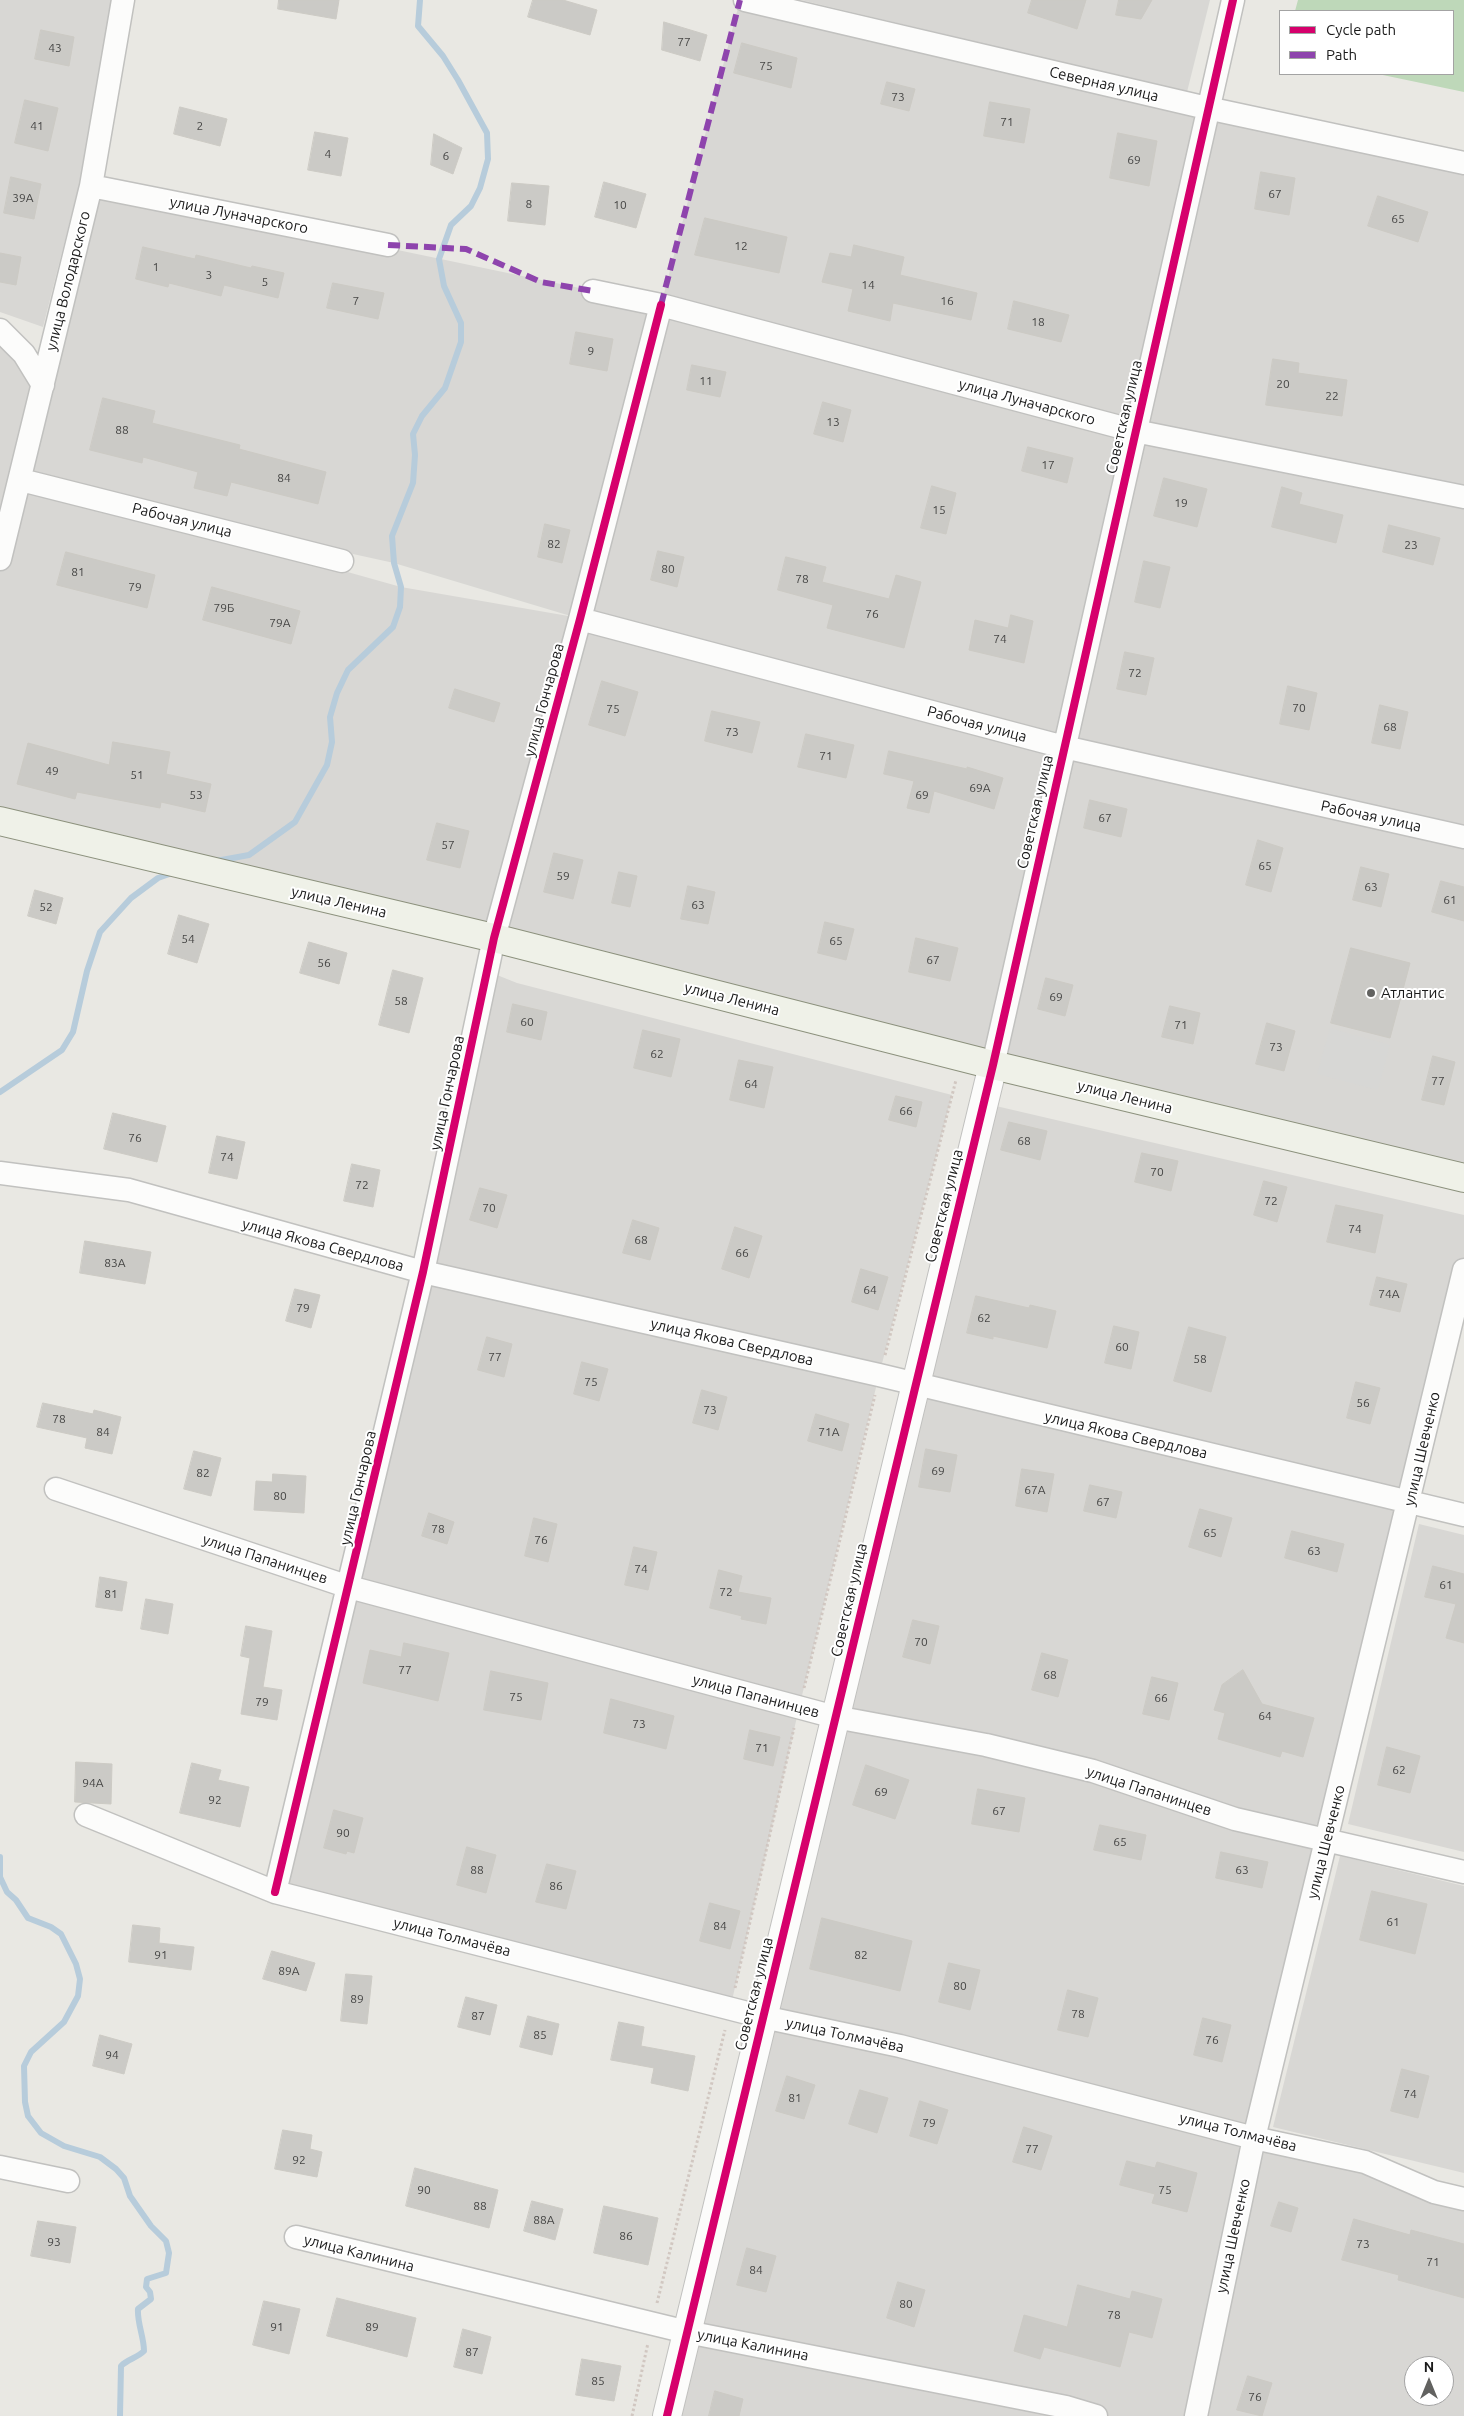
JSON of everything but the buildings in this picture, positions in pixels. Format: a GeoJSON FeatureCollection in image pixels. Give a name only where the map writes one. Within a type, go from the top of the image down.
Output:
{"type":"FeatureCollection","features":[{"type":"Feature","properties":{"kind":"main road","name":"улица Ленина"},"geometry":{"type":"LineString","coordinates":[[0,821],[494,938],[993,1065],[1464,1178]]}},
{"type":"Feature","properties":{"kind":"street","name":"улица Володарского"},"geometry":{"type":"LineString","coordinates":[[0,559],[21,480],[91,186],[123,0]]}},
{"type":"Feature","properties":{"kind":"street","name":"Северная улица"},"geometry":{"type":"LineString","coordinates":[[746,0],[1207,108],[1464,163]]}},
{"type":"Feature","properties":{"kind":"street","name":"Советская улица"},"geometry":{"type":"LineString","coordinates":[[666,2416],[914,1384],[993,1065],[1207,108],[1233,0]]}},
{"type":"Feature","properties":{"kind":"street","name":"улица Луначарского"},"geometry":{"type":"LineString","coordinates":[[91,186],[388,245]]}},
{"type":"Feature","properties":{"kind":"street","name":"улица Луначарского"},"geometry":{"type":"LineString","coordinates":[[593,291],[661,305],[1135,430],[1464,497]]}},
{"type":"Feature","properties":{"kind":"street","name":"улица Гончарова"},"geometry":{"type":"LineString","coordinates":[[275,1892],[423,1272],[494,938],[580,619],[661,305]]}},
{"type":"Feature","properties":{"kind":"street"},"geometry":{"type":"LineString","coordinates":[[0,330],[24,354],[43,385]]}},
{"type":"Feature","properties":{"kind":"street","name":"Рабочая улица"},"geometry":{"type":"LineString","coordinates":[[21,480],[342,561]]}},
{"type":"Feature","properties":{"kind":"street","name":"Рабочая улица"},"geometry":{"type":"LineString","coordinates":[[580,619],[1064,747],[1464,837]]}},
{"type":"Feature","properties":{"kind":"street","name":"улица Якова Свердлова"},"geometry":{"type":"LineString","coordinates":[[0,1173],[129,1190],[423,1272],[880,1375],[1464,1515]]}},
{"type":"Feature","properties":{"kind":"street","name":"улица Шевченко"},"geometry":{"type":"LineString","coordinates":[[1196,2416],[1254,2138],[1464,1270]]}},
{"type":"Feature","properties":{"kind":"street","name":"улица Папанинцев"},"geometry":{"type":"LineString","coordinates":[[56,1489],[349,1587],[835,1717],[986,1745],[1093,1771],[1235,1819],[1464,1872]]}},
{"type":"Feature","properties":{"kind":"street","name":"улица Толмачёва"},"geometry":{"type":"LineString","coordinates":[[86,1815],[275,1892],[730,2009],[900,2046],[1254,2138],[1364,2162],[1434,2192],[1464,2198]]}},
{"type":"Feature","properties":{"kind":"street"},"geometry":{"type":"LineString","coordinates":[[0,2167],[68,2181]]}},
{"type":"Feature","properties":{"kind":"street","name":"улица Калинина"},"geometry":{"type":"LineString","coordinates":[[296,2237],[687,2332],[1066,2407],[1096,2416]]}},
{"type":"Feature","properties":{"kind":"path"},"geometry":{"type":"LineString","coordinates":[[632,2416],[652,2323],[730,2009],[799,1708],[880,1375],[962,1057]]}},
{"type":"Feature","properties":{"kind":"shaded area"},"geometry":{"type":"Polygon","coordinates":[[[0,0],[118,0],[80,181],[43,327],[0,312],[0,0]]]}},
{"type":"Feature","properties":{"kind":"shaded area"},"geometry":{"type":"Polygon","coordinates":[[[740,0],[1464,163],[1464,1178],[0,821],[0,330],[43,385],[91,186],[661,305],[740,0]],[[34,484],[401,587],[574,617],[394,563],[34,484]]]}},
{"type":"Feature","properties":{"kind":"shaded area"},"geometry":{"type":"Polygon","coordinates":[[[801,0],[1210,0],[1187,92],[801,0]]]}},
{"type":"Feature","properties":{"kind":"shaded area"},"geometry":{"type":"Polygon","coordinates":[[[487,971],[517,983],[952,1095],[879,1375],[799,1708],[730,2009],[275,1892],[487,971]]]}},
{"type":"Feature","properties":{"kind":"shaded area"},"geometry":{"type":"Polygon","coordinates":[[[1330,1028],[1390,1045],[1378,1090],[1317,1074],[1330,1028]]]}},
{"type":"Feature","properties":{"kind":"shaded area"},"geometry":{"type":"Polygon","coordinates":[[[983,1103],[1464,1215],[1464,1270],[1254,2137],[1464,2199],[1464,2416],[667,2416],[983,1103]]]}},
{"type":"Feature","properties":{"kind":"shaded area"},"geometry":{"type":"Polygon","coordinates":[[[1419,1524],[1464,1535],[1464,1852],[1348,1824],[1419,1524]]]}},
{"type":"Feature","properties":{"kind":"shaded area"},"geometry":{"type":"Polygon","coordinates":[[[1340,1856],[1464,1886],[1464,2173],[1273,2127],[1340,1856]]]}},
{"type":"Feature","properties":{"kind":"green space"},"geometry":{"type":"Polygon","coordinates":[[[1298,0],[1464,0],[1464,92],[1383,75],[1454,75],[1454,10],[1295,10],[1298,0]]]}},
{"type":"Feature","properties":{"kind":"waterway"},"geometry":{"type":"LineString","coordinates":[[216,861],[249,855],[295,822],[327,765],[332,742],[330,717],[337,693],[348,670],[393,627],[400,607],[401,587],[394,563],[392,536],[413,483],[415,455],[413,434],[422,416],[445,388],[461,342],[461,323],[444,286],[439,259],[451,225],[471,206],[480,188],[488,159],[487,133],[443,56],[418,26],[420,0]]}},
{"type":"Feature","properties":{"kind":"waterway"},"geometry":{"type":"LineString","coordinates":[[0,1092],[62,1050],[73,1032],[87,971],[100,932],[131,898],[158,878],[175,872]]}},
{"type":"Feature","properties":{"kind":"waterway"},"geometry":{"type":"LineString","coordinates":[[0,1857],[0,1877],[7,1892],[16,1900],[28,1918],[51,1927],[61,1934],[76,1964],[80,1979],[78,1996],[64,2022],[31,2052],[24,2066],[25,2102],[28,2116],[41,2133],[64,2146],[100,2157],[116,2169],[124,2178],[130,2196],[151,2226],[166,2241],[169,2253],[166,2273],[147,2279],[146,2287],[150,2292],[151,2299],[138,2309],[144,2351],[121,2366],[120,2416]]}},
{"type":"Feature","properties":{"kind":"marked path"},"geometry":{"type":"LineString","coordinates":[[661,305],[740,0]]}},
{"type":"Feature","properties":{"kind":"marked path"},"geometry":{"type":"LineString","coordinates":[[388,245],[466,249],[541,282],[593,291]]}},
{"type":"Feature","properties":{"kind":"cycle path"},"geometry":{"type":"LineString","coordinates":[[667,2416],[993,1065],[1233,0]]}},
{"type":"Feature","properties":{"kind":"cycle path"},"geometry":{"type":"LineString","coordinates":[[275,1892],[423,1272],[494,938],[580,619],[661,305]]}},
{"type":"Feature","properties":{"kind":"place","name":"Атлантис"},"geometry":{"type":"Point","coordinates":[1371,993]}}]}
